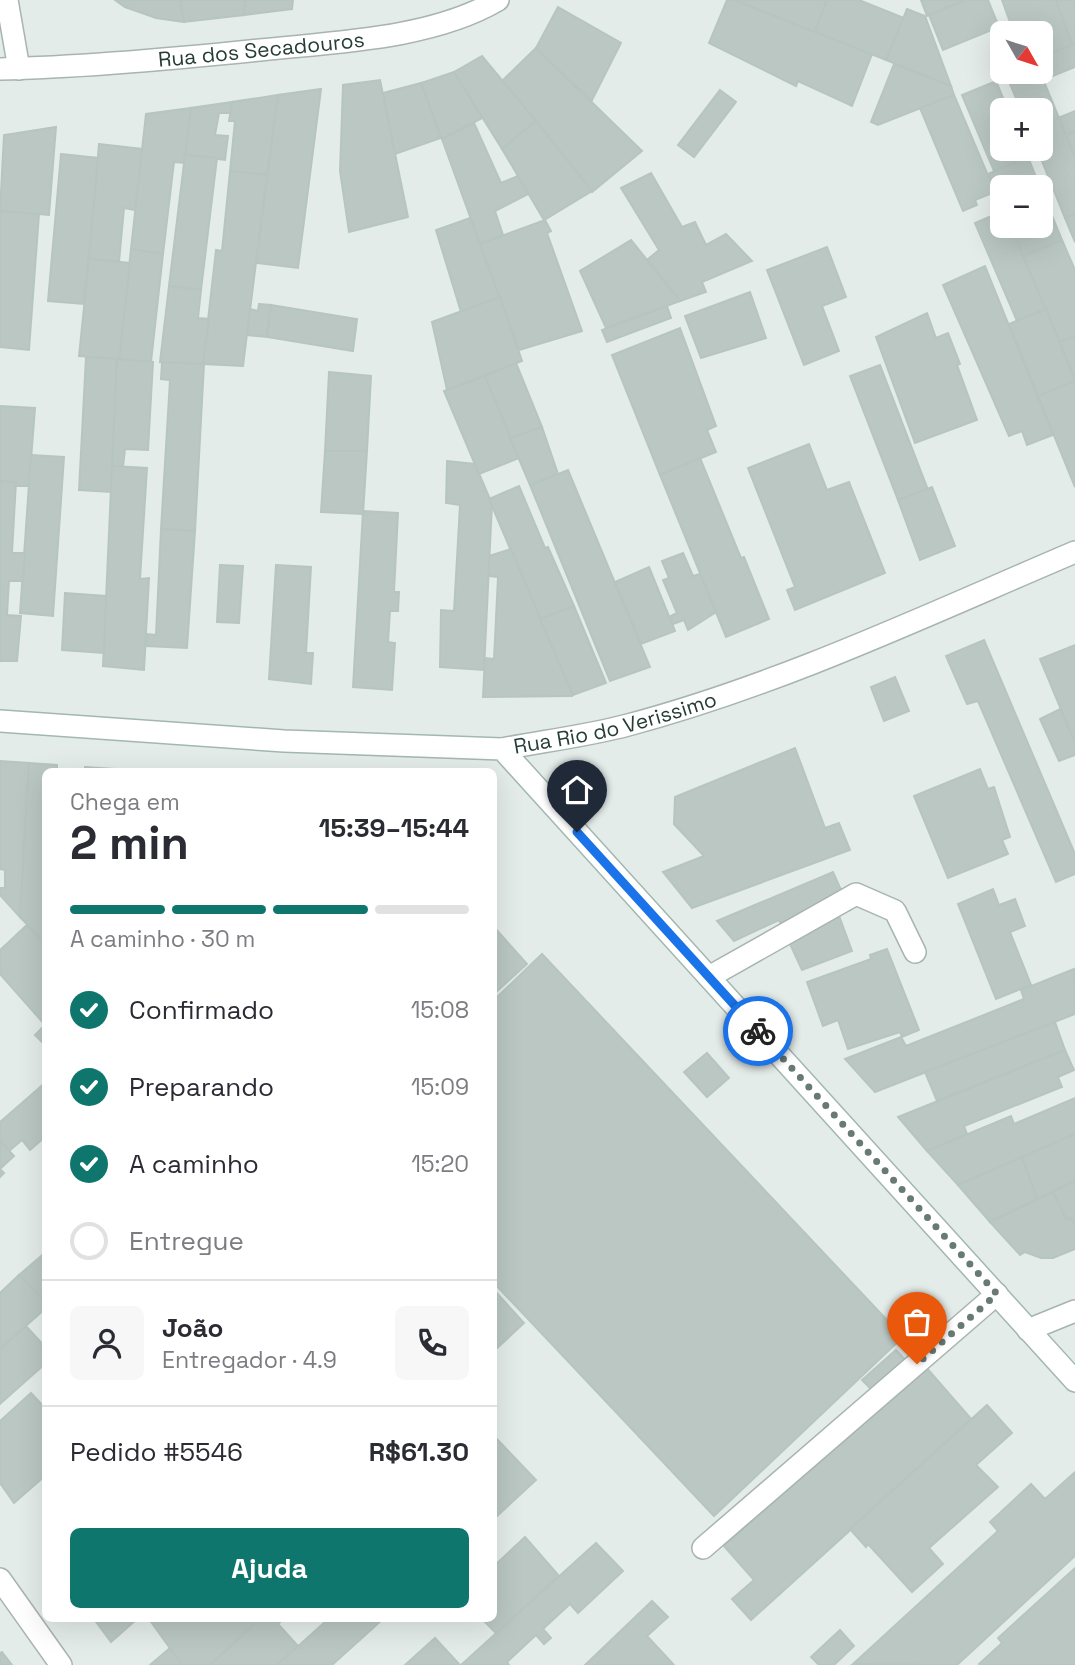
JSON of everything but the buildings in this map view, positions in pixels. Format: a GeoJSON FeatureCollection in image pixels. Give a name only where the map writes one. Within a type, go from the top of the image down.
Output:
{"type":"FeatureCollection","features":[{"type":"Feature","properties":{"kind":"street"},"geometry":{"type":"LineString","coordinates":[[6,0],[10,69]]}},
{"type":"Feature","properties":{"kind":"street","name":"Rua dos Secadouros"},"geometry":{"type":"LineString","coordinates":[[10,69],[130,64],[369,39],[452,22],[498,0]]}},
{"type":"Feature","properties":{"kind":"street","name":"Rua Rio do Verissimo"},"geometry":{"type":"LineString","coordinates":[[0,721],[284,741],[502,749],[627,726],[738,691],[870,639],[1075,552]]}},
{"type":"Feature","properties":{"kind":"street"},"geometry":{"type":"LineString","coordinates":[[502,749],[1075,1381]]}},
{"type":"Feature","properties":{"kind":"street"},"geometry":{"type":"LineString","coordinates":[[709,977],[856,894],[895,911],[915,952]]}},
{"type":"Feature","properties":{"kind":"street"},"geometry":{"type":"LineString","coordinates":[[703,1548],[997,1294]]}},
{"type":"Feature","properties":{"kind":"street"},"geometry":{"type":"LineString","coordinates":[[1028,1330],[1075,1311]]}},
{"type":"Feature","properties":{"kind":"street"},"geometry":{"type":"LineString","coordinates":[[0,1579],[61,1665]]}},
{"type":"Feature","properties":{"kind":"way so far"},"geometry":{"type":"LineString","coordinates":[[758,1031],[997,1294],[917,1364]]}},
{"type":"Feature","properties":{"kind":"route"},"geometry":{"type":"LineString","coordinates":[[577,832],[758,1031]]}}]}
